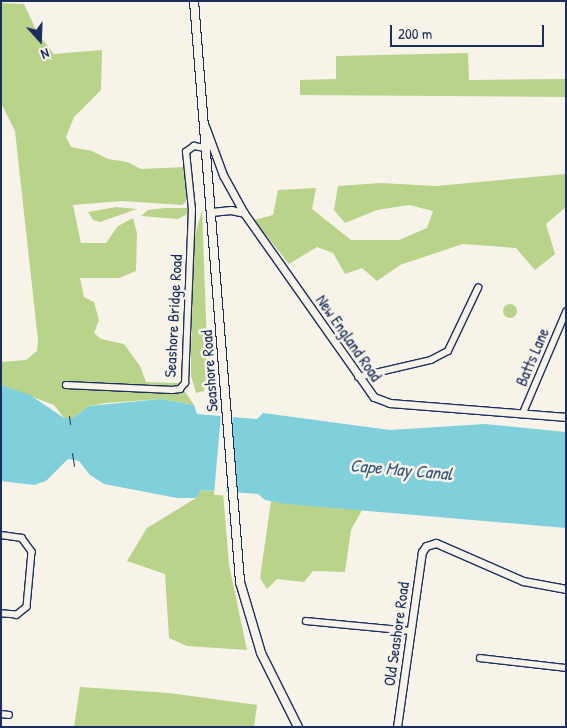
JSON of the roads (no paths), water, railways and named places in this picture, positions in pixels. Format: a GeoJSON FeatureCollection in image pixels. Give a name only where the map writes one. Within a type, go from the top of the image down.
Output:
{"type":"FeatureCollection","features":[{"type":"Feature","properties":{"kind":"main road","name":"Seashore Road"},"geometry":{"type":"LineString","coordinates":[[194,1],[240,582],[252,631],[298,727]]}},
{"type":"Feature","properties":{"kind":"street","name":"New England Road"},"geometry":{"type":"LineString","coordinates":[[204,122],[223,175],[244,213],[358,377],[374,397],[386,402],[566,417]]}},
{"type":"Feature","properties":{"kind":"street","name":"Seashore Bridge Road"},"geometry":{"type":"LineString","coordinates":[[66,385],[172,390],[180,389],[185,383],[192,210],[186,152],[194,146],[205,148]]}},
{"type":"Feature","properties":{"kind":"street"},"geometry":{"type":"LineString","coordinates":[[211,212],[231,210],[244,213]]}},
{"type":"Feature","properties":{"kind":"street"},"geometry":{"type":"LineString","coordinates":[[358,377],[431,360],[448,351],[478,288]]}},
{"type":"Feature","properties":{"kind":"street","name":"Batts Lane"},"geometry":{"type":"LineString","coordinates":[[523,413],[566,312]]}},
{"type":"Feature","properties":{"kind":"street"},"geometry":{"type":"LineString","coordinates":[[1,535],[22,538],[31,548],[27,608],[17,615],[1,614]]}},
{"type":"Feature","properties":{"kind":"street","name":"Old Seashore Road"},"geometry":{"type":"LineString","coordinates":[[397,727],[410,632],[426,546],[436,543],[522,582],[566,589]]}},
{"type":"Feature","properties":{"kind":"street"},"geometry":{"type":"LineString","coordinates":[[306,621],[410,632]]}},
{"type":"Feature","properties":{"kind":"street"},"geometry":{"type":"LineString","coordinates":[[480,658],[566,668]]}},
{"type":"Feature","properties":{"kind":"street"},"geometry":{"type":"LineString","coordinates":[[1,714],[9,715]]}},
{"type":"Feature","properties":{"kind":"water","name":"Cape May Canal"},"geometry":{"type":"Polygon","coordinates":[[[1,385],[30,395],[64,418],[73,418],[89,406],[161,399],[194,405],[197,414],[257,419],[263,413],[390,430],[485,424],[566,432],[566,528],[287,504],[265,500],[258,494],[201,490],[196,498],[177,498],[104,484],[90,475],[79,461],[68,459],[46,481],[34,485],[1,481],[1,385]]]}},
{"type":"Feature","properties":{"kind":"railway"},"geometry":{"type":"LineString","coordinates":[[69,416],[70,424]]}},
{"type":"Feature","properties":{"kind":"railway"},"geometry":{"type":"LineString","coordinates":[[72,453],[74,466]]}}]}
